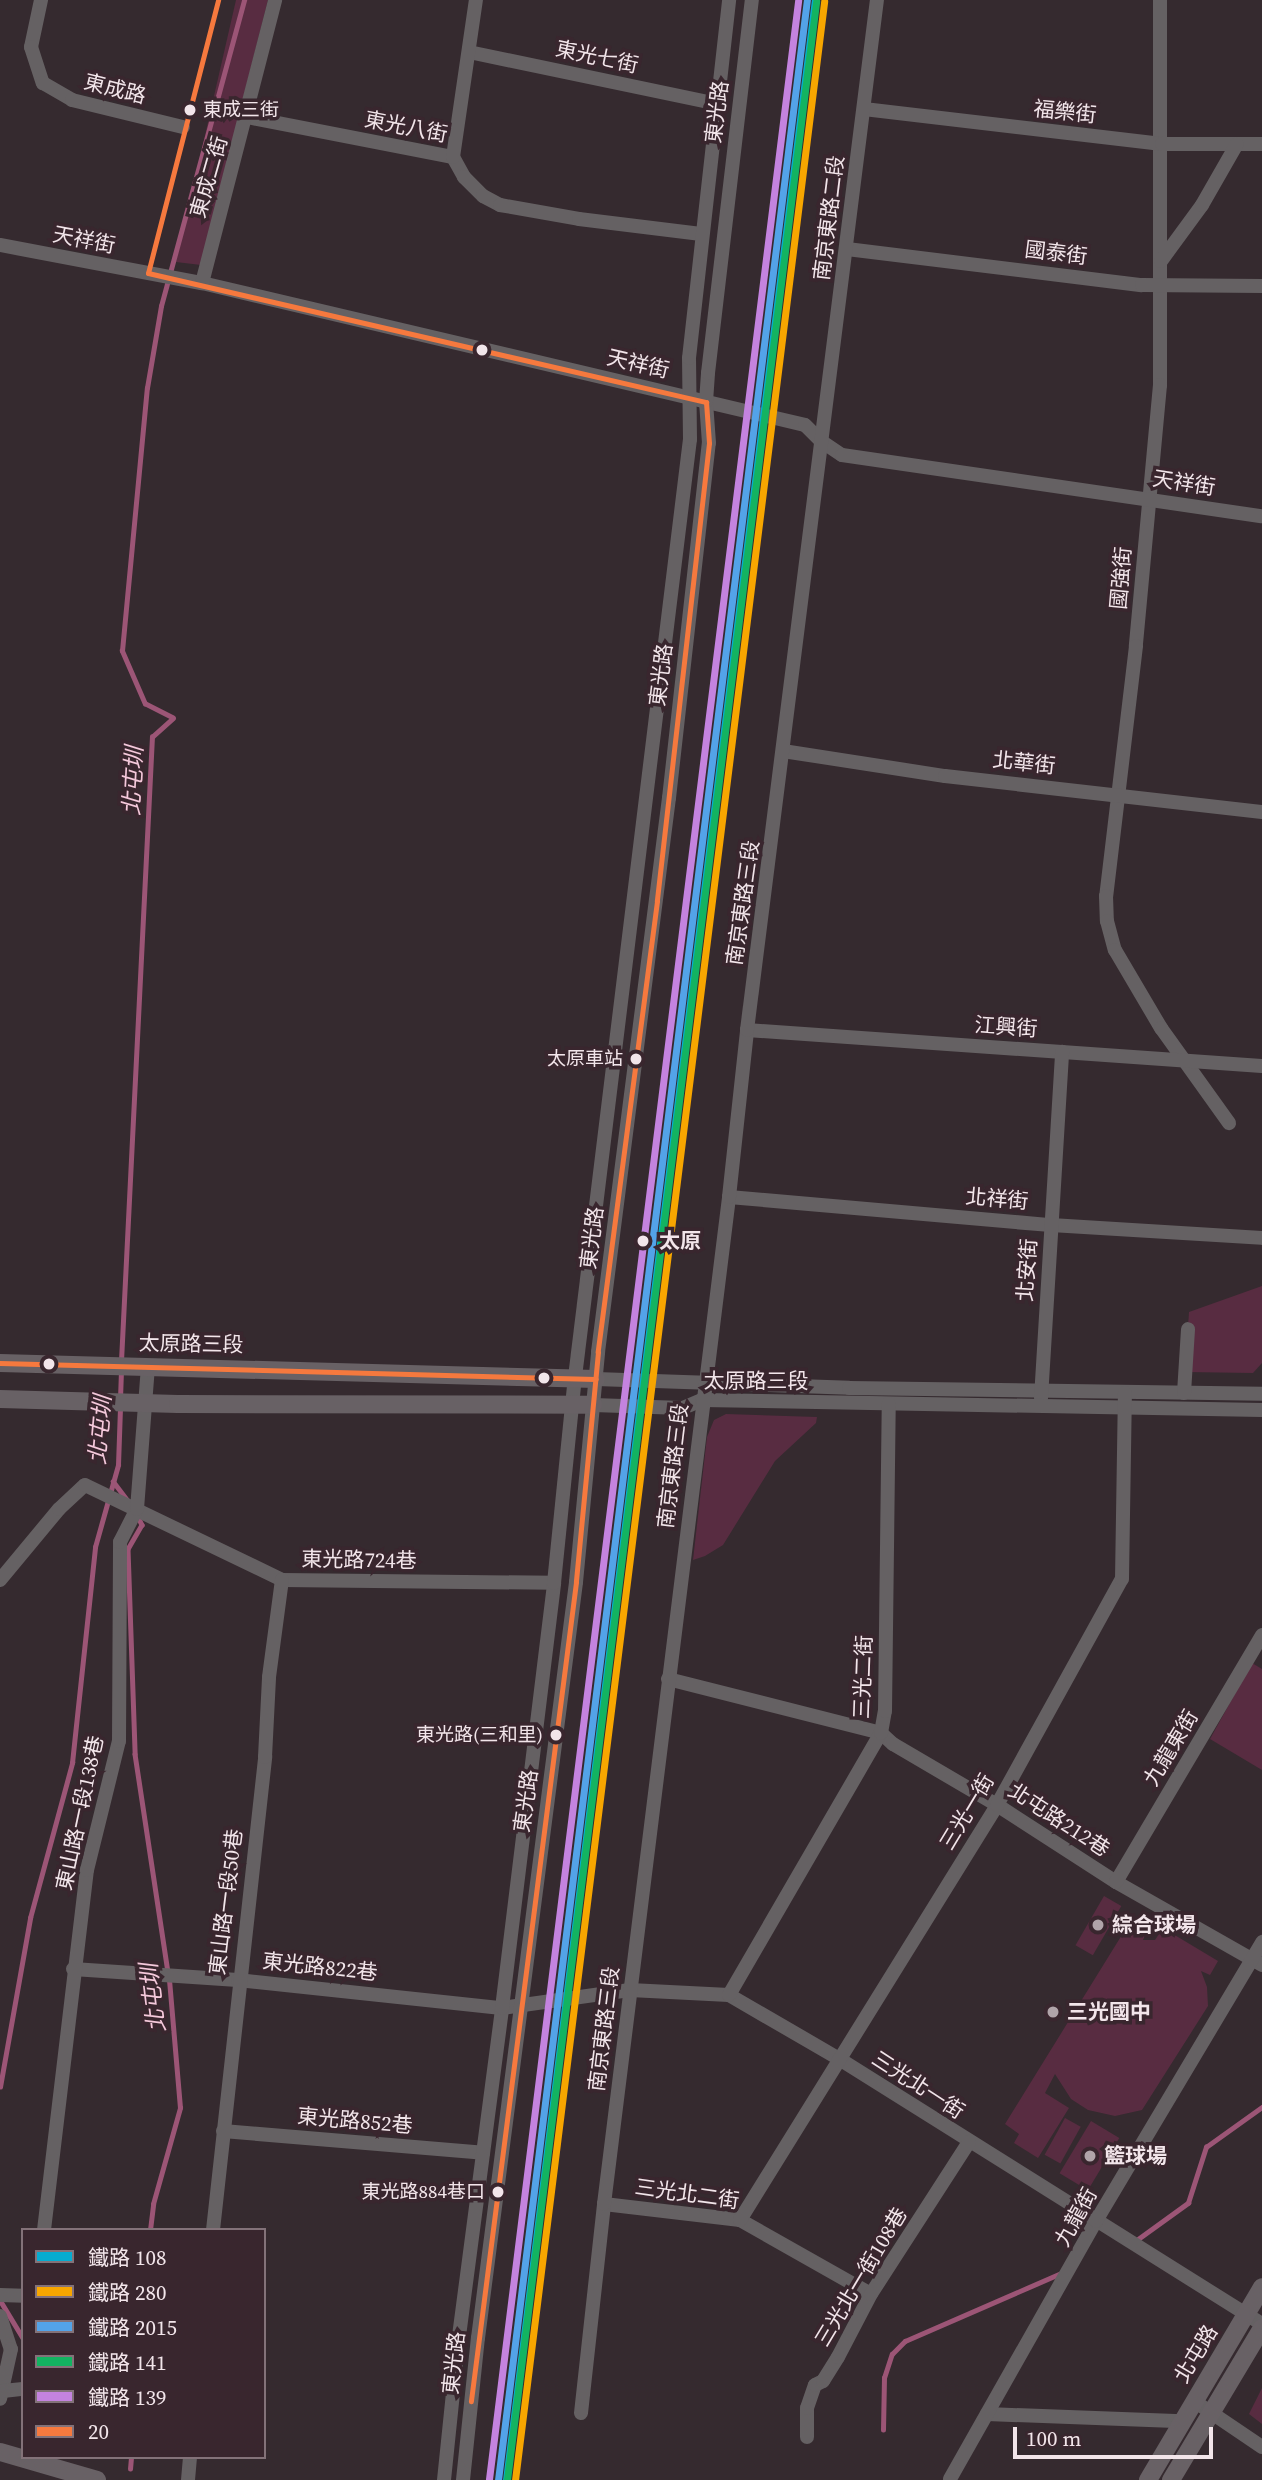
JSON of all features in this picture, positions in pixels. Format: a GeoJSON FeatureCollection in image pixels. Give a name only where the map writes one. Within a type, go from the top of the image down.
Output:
{"type":"FeatureCollection","features":[{"type":"Feature","properties":{"kind":"main road","name":"太原路三段"},"geometry":{"type":"LineString","coordinates":[[0,1363],[596,1379]]}},
{"type":"Feature","properties":{"kind":"main road","name":"太原路三段"},"geometry":{"type":"LineString","coordinates":[[0,1399],[146,1403],[593,1405]]}},
{"type":"Feature","properties":{"kind":"main road","name":"北屯路"},"geometry":{"type":"LineString","coordinates":[[1148,2480],[1262,2287]]}},
{"type":"Feature","properties":{"kind":"main road","name":"北屯路"},"geometry":{"type":"LineString","coordinates":[[1171,2480],[1262,2326]]}},
{"type":"Feature","properties":{"kind":"main road"},"geometry":{"type":"LineString","coordinates":[[0,2452],[21,2458]]}},
{"type":"Feature","properties":{"kind":"main road"},"geometry":{"type":"LineString","coordinates":[[24,2459],[97,2480]]}},
{"type":"Feature","properties":{"kind":"street","name":"東成路"},"geometry":{"type":"LineString","coordinates":[[41,0],[31,47],[43,83],[72,100],[183,127]]}},
{"type":"Feature","properties":{"kind":"street","name":"東成二街"},"geometry":{"type":"LineString","coordinates":[[202,284],[275,0]]}},
{"type":"Feature","properties":{"kind":"street"},"geometry":{"type":"LineString","coordinates":[[453,157],[476,0]]}},
{"type":"Feature","properties":{"kind":"street","name":"東光路"},"geometry":{"type":"LineString","coordinates":[[444,2480],[688,452],[689,358],[729,0]]}},
{"type":"Feature","properties":{"kind":"street","name":"東光路"},"geometry":{"type":"LineString","coordinates":[[463,2480],[520,2006],[576,1582],[596,1379],[669,798],[709,443],[706,402],[752,0]]}},
{"type":"Feature","properties":{"kind":"street","name":"南京東路二段"},"geometry":{"type":"LineString","coordinates":[[821,441],[877,0]]}},
{"type":"Feature","properties":{"kind":"street","name":"國強街"},"geometry":{"type":"LineString","coordinates":[[1160,0],[1160,385],[1107,896],[1110,936],[1155,1017],[1229,1123]]}},
{"type":"Feature","properties":{"kind":"street","name":"東光七街"},"geometry":{"type":"LineString","coordinates":[[469,52],[717,104]]}},
{"type":"Feature","properties":{"kind":"street","name":"福樂街"},"geometry":{"type":"LineString","coordinates":[[863,109],[1162,144],[1262,144]]}},
{"type":"Feature","properties":{"kind":"street","name":"東光八街"},"geometry":{"type":"LineString","coordinates":[[247,117],[453,157],[464,177],[483,196],[500,205],[579,219],[701,234]]}},
{"type":"Feature","properties":{"kind":"street"},"geometry":{"type":"LineString","coordinates":[[1161,261],[1202,205],[1237,144]]}},
{"type":"Feature","properties":{"kind":"street","name":"天祥街"},"geometry":{"type":"LineString","coordinates":[[0,245],[202,284],[805,425],[821,441],[842,455],[1262,516]]}},
{"type":"Feature","properties":{"kind":"street","name":"國泰街"},"geometry":{"type":"LineString","coordinates":[[847,249],[1161,286],[1262,286]]}},
{"type":"Feature","properties":{"kind":"street","name":"南京東路三段"},"geometry":{"type":"LineString","coordinates":[[581,2413],[630,1990],[821,441]]}},
{"type":"Feature","properties":{"kind":"street","name":"北華街"},"geometry":{"type":"LineString","coordinates":[[783,751],[945,776],[1262,811]]}},
{"type":"Feature","properties":{"kind":"street","name":"江興街"},"geometry":{"type":"LineString","coordinates":[[747,1030],[1262,1066]]}},
{"type":"Feature","properties":{"kind":"street","name":"北安街"},"geometry":{"type":"LineString","coordinates":[[1041,1399],[1062,1052]]}},
{"type":"Feature","properties":{"kind":"street","name":"北祥街"},"geometry":{"type":"LineString","coordinates":[[729,1197],[1051,1225],[1262,1238]]}},
{"type":"Feature","properties":{"kind":"street"},"geometry":{"type":"LineString","coordinates":[[1184,1393],[1188,1329]]}},
{"type":"Feature","properties":{"kind":"street","name":"東山路一段138巷"},"geometry":{"type":"LineString","coordinates":[[44,2228],[73,1969],[87,1870],[119,1741],[120,1542],[138,1509],[148,1366]]}},
{"type":"Feature","properties":{"kind":"street","name":"太原路三段"},"geometry":{"type":"LineString","coordinates":[[596,1379],[1041,1399],[1125,1400],[1262,1410]]}},
{"type":"Feature","properties":{"kind":"street","name":"太原路三段"},"geometry":{"type":"LineString","coordinates":[[1125,1400],[1184,1393],[1262,1394]]}},
{"type":"Feature","properties":{"kind":"street","name":"太原路三段"},"geometry":{"type":"LineString","coordinates":[[593,1405],[683,1408],[702,1400],[889,1404],[1041,1399]]}},
{"type":"Feature","properties":{"kind":"street","name":"三光一街"},"geometry":{"type":"LineString","coordinates":[[740,2220],[997,1805],[1122,1579],[1125,1400]]}},
{"type":"Feature","properties":{"kind":"street","name":"三光二街"},"geometry":{"type":"LineString","coordinates":[[729,1994],[881,1733],[885,1711],[889,1404]]}},
{"type":"Feature","properties":{"kind":"street","name":"東光路724巷"},"geometry":{"type":"LineString","coordinates":[[0,1580],[59,1508],[85,1485],[282,1580],[554,1583]]}},
{"type":"Feature","properties":{"kind":"street","name":"東山路一段50巷"},"geometry":{"type":"LineString","coordinates":[[213,2228],[282,1580]]}},
{"type":"Feature","properties":{"kind":"street","name":"九龍東街"},"geometry":{"type":"LineString","coordinates":[[1116,1882],[1262,1636]]}},
{"type":"Feature","properties":{"kind":"street","name":"北屯路212巷"},"geometry":{"type":"LineString","coordinates":[[668,1679],[881,1733],[893,1744],[997,1805],[1116,1882],[1257,1962]]}},
{"type":"Feature","properties":{"kind":"street","name":"九龍街"},"geometry":{"type":"LineString","coordinates":[[950,2479],[1097,2221],[1257,1962],[1262,1941]]}},
{"type":"Feature","properties":{"kind":"street","name":"東光路822巷"},"geometry":{"type":"LineString","coordinates":[[73,1969],[238,1980],[502,2008],[520,2006]]}},
{"type":"Feature","properties":{"kind":"street","name":"三光北一街"},"geometry":{"type":"LineString","coordinates":[[520,2006],[630,1990],[729,1994],[841,2060],[1262,2326]]}},
{"type":"Feature","properties":{"kind":"street","name":"東光路852巷"},"geometry":{"type":"LineString","coordinates":[[223,2132],[482,2153]]}},
{"type":"Feature","properties":{"kind":"street","name":"三光北一街108巷"},"geometry":{"type":"LineString","coordinates":[[807,2437],[807,2408],[815,2385],[823,2381],[872,2294],[969,2142]]}},
{"type":"Feature","properties":{"kind":"street","name":"三光北二街"},"geometry":{"type":"LineString","coordinates":[[604,2204],[740,2220],[872,2294]]}},
{"type":"Feature","properties":{"kind":"street"},"geometry":{"type":"LineString","coordinates":[[0,2295],[21,2296]]}},
{"type":"Feature","properties":{"kind":"street"},"geometry":{"type":"LineString","coordinates":[[0,2316],[11,2349],[1,2395],[21,2390]]}},
{"type":"Feature","properties":{"kind":"street"},"geometry":{"type":"LineString","coordinates":[[11,2349],[21,2341]]}},
{"type":"Feature","properties":{"kind":"street"},"geometry":{"type":"LineString","coordinates":[[1194,2401],[1262,2447]]}},
{"type":"Feature","properties":{"kind":"street"},"geometry":{"type":"LineString","coordinates":[[987,2414],[1182,2421]]}},
{"type":"Feature","properties":{"kind":"street"},"geometry":{"type":"LineString","coordinates":[[188,2480],[190,2459]]}},
{"type":"Feature","properties":{"kind":"shaded area"},"geometry":{"type":"Polygon","coordinates":[[[236,0],[268,0],[201,265],[176,262],[236,0]]]}},
{"type":"Feature","properties":{"kind":"shaded area"},"geometry":{"type":"Polygon","coordinates":[[[1262,1286],[1262,1363],[1253,1373],[1185,1372],[1189,1312],[1262,1286]]]}},
{"type":"Feature","properties":{"kind":"shaded area"},"geometry":{"type":"Polygon","coordinates":[[[726,1414],[817,1417],[816,1423],[775,1461],[723,1545],[693,1560],[707,1437],[714,1420],[726,1414]]]}},
{"type":"Feature","properties":{"kind":"shaded area"},"geometry":{"type":"Polygon","coordinates":[[[1252,1663],[1262,1669],[1262,1770],[1210,1739],[1252,1663]]]}},
{"type":"Feature","properties":{"kind":"shaded area","name":"綜合球場"},"geometry":{"type":"Polygon","coordinates":[[[1104,1896],[1121,1906],[1093,1955],[1076,1945],[1104,1896]]]}},
{"type":"Feature","properties":{"kind":"shaded area"},"geometry":{"type":"Polygon","coordinates":[[[1133,1917],[1149,1927],[1143,1940],[1155,1940],[1163,1928],[1218,1961],[1210,1975],[1201,1971],[1207,1987],[1208,2006],[1142,2110],[1115,2116],[1088,2110],[1071,2099],[1055,2074],[1045,2093],[1069,2108],[1038,2158],[1014,2143],[1019,2134],[1005,2124],[1133,1917]]]}},
{"type":"Feature","properties":{"kind":"shaded area"},"geometry":{"type":"Polygon","coordinates":[[[1065,2118],[1081,2127],[1060,2163],[1045,2155],[1065,2118]]]}},
{"type":"Feature","properties":{"kind":"shaded area","name":"籃球場"},"geometry":{"type":"Polygon","coordinates":[[[1091,2121],[1119,2138],[1088,2190],[1060,2173],[1091,2121]]]}},
{"type":"Feature","properties":{"kind":"shaded area"},"geometry":{"type":"Polygon","coordinates":[[[1262,2388],[1262,2424],[1249,2414],[1262,2388]]]}},
{"type":"Feature","properties":{"kind":"waterway","name":"北屯圳"},"geometry":{"type":"LineString","coordinates":[[121,1361],[152,737],[173,718],[145,704],[122,651],[147,388],[161,306],[244,0]]}},
{"type":"Feature","properties":{"kind":"waterway","name":"北屯圳"},"geometry":{"type":"LineString","coordinates":[[120,1399],[121,1370]]}},
{"type":"Feature","properties":{"kind":"waterway","name":"北屯圳"},"geometry":{"type":"LineString","coordinates":[[0,2087],[30,1918],[72,1763],[95,1547],[118,1465],[120,1408]]}},
{"type":"Feature","properties":{"kind":"waterway","name":"北屯圳"},"geometry":{"type":"LineString","coordinates":[[113,1481],[129,1502]]}},
{"type":"Feature","properties":{"kind":"waterway","name":"北屯圳"},"geometry":{"type":"LineString","coordinates":[[137,1515],[142,1525],[128,1549],[135,1754],[168,1971]]}},
{"type":"Feature","properties":{"kind":"waterway","name":"北屯圳"},"geometry":{"type":"LineString","coordinates":[[150,2228],[153,2204],[180,2108],[169,1980]]}},
{"type":"Feature","properties":{"kind":"waterway"},"geometry":{"type":"LineString","coordinates":[[1138,2239],[1188,2203],[1206,2147],[1262,2107]]}},
{"type":"Feature","properties":{"kind":"waterway"},"geometry":{"type":"LineString","coordinates":[[883,2430],[884,2378],[892,2354],[905,2341],[1059,2274]]}},
{"type":"Feature","properties":{"kind":"waterway","name":"北屯圳"},"geometry":{"type":"LineString","coordinates":[[0,2300],[21,2335]]}},
{"type":"Feature","properties":{"kind":"waterway","name":"北屯圳"},"geometry":{"type":"LineString","coordinates":[[130,2469],[131,2459]]}},
{"type":"Feature","properties":{"kind":"rail line","name":"139"},"geometry":{"type":"LineString","coordinates":[[489,2479],[798,0]]}},
{"type":"Feature","properties":{"kind":"rail line","name":"2015"},"geometry":{"type":"LineString","coordinates":[[498,2480],[807,0]]}},
{"type":"Feature","properties":{"kind":"rail line","name":"108"},"geometry":{"type":"LineString","coordinates":[[506,2480],[815,0]]}},
{"type":"Feature","properties":{"kind":"rail line","name":"141"},"geometry":{"type":"LineString","coordinates":[[507,2480],[816,1]]}},
{"type":"Feature","properties":{"kind":"rail line","name":"280"},"geometry":{"type":"LineString","coordinates":[[515,2480],[824,1]]}},
{"type":"Feature","properties":{"kind":"transit line","name":"20"},"geometry":{"type":"LineString","coordinates":[[148,273],[218,0]]}},
{"type":"Feature","properties":{"kind":"transit line","name":"20"},"geometry":{"type":"LineString","coordinates":[[148,273],[706,402],[709,443],[657,901],[598,1352],[576,1582],[471,2401]]}},
{"type":"Feature","properties":{"kind":"transit line","name":"20"},"geometry":{"type":"LineString","coordinates":[[0,1363],[596,1379]]}},
{"type":"Feature","properties":{"kind":"place","name":"東成三街"},"geometry":{"type":"Point","coordinates":[190,110]}},
{"type":"Feature","properties":{"kind":"place","name":"太原車站"},"geometry":{"type":"Point","coordinates":[636,1059]}},
{"type":"Feature","properties":{"kind":"place","name":"太原"},"geometry":{"type":"Point","coordinates":[643,1241]}},
{"type":"Feature","properties":{"kind":"place","name":"東光路(三和里)"},"geometry":{"type":"Point","coordinates":[556,1735]}},
{"type":"Feature","properties":{"kind":"place","name":"綜合球場"},"geometry":{"type":"Point","coordinates":[1098,1925]}},
{"type":"Feature","properties":{"kind":"place","name":"三光國中"},"geometry":{"type":"Point","coordinates":[1053,2012]}},
{"type":"Feature","properties":{"kind":"place","name":"籃球場"},"geometry":{"type":"Point","coordinates":[1090,2156]}},
{"type":"Feature","properties":{"kind":"place","name":"東光路884巷口"},"geometry":{"type":"Point","coordinates":[498,2192]}}]}
